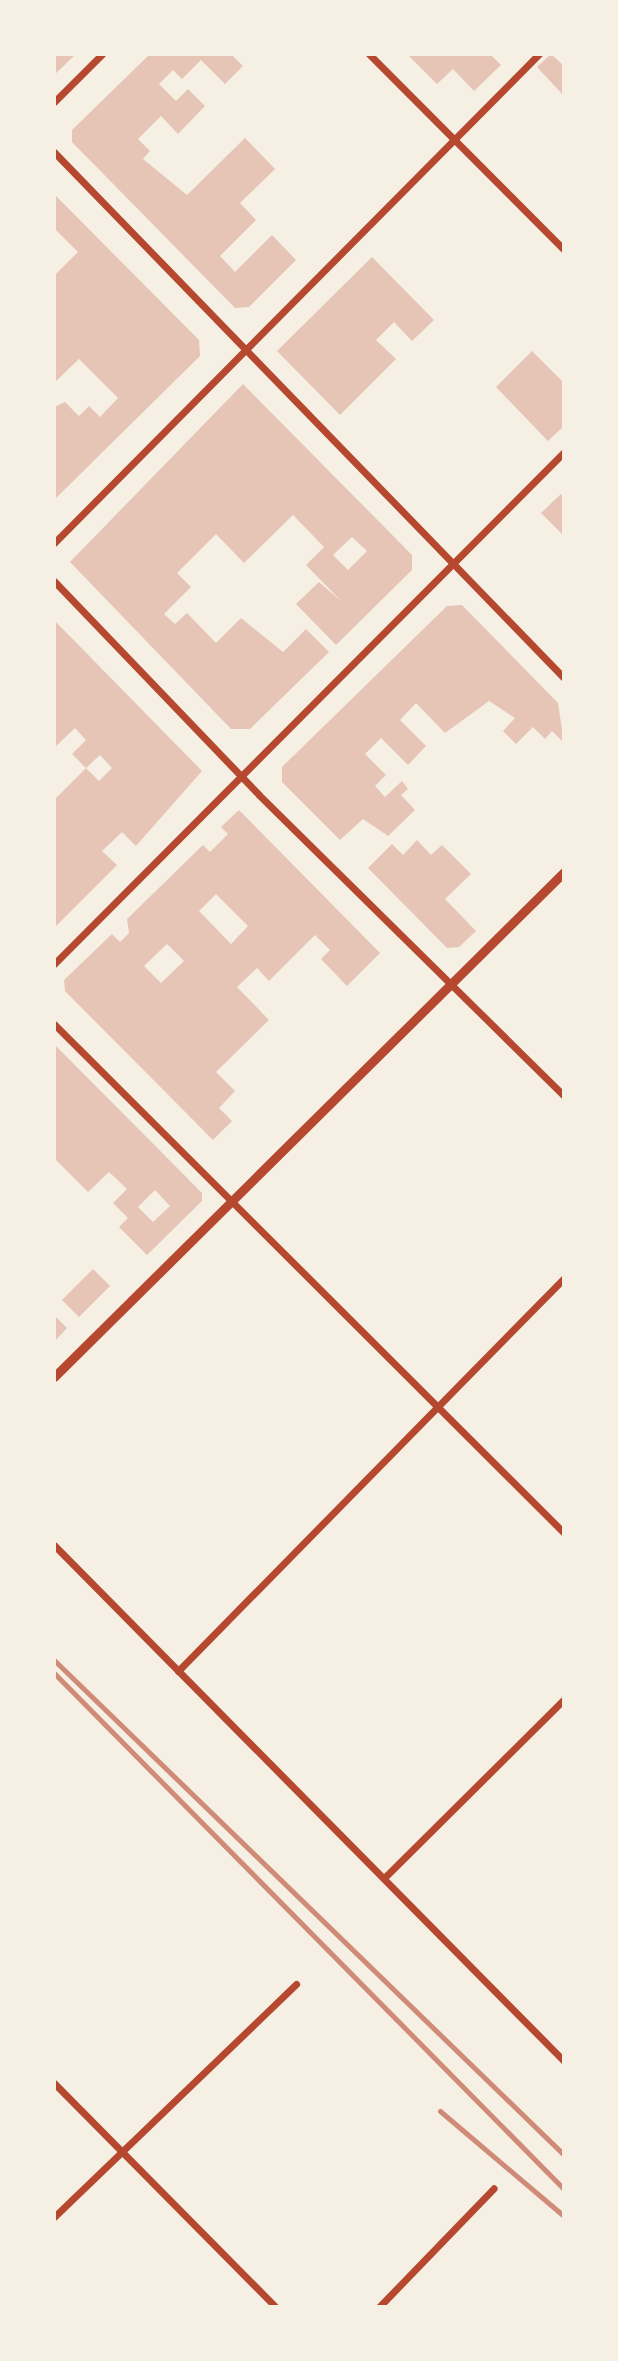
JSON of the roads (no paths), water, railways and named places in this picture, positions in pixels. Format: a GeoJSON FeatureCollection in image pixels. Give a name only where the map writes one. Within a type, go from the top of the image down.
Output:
{"type":"FeatureCollection","features":[{"type":"Feature","properties":{"kind":"street"},"geometry":{"type":"LineString","coordinates":[[54,102],[102,54]]}},
{"type":"Feature","properties":{"kind":"street"},"geometry":{"type":"LineString","coordinates":[[369,54],[564,250]]}},
{"type":"Feature","properties":{"kind":"street"},"geometry":{"type":"LineString","coordinates":[[54,543],[539,54]]}},
{"type":"Feature","properties":{"kind":"street"},"geometry":{"type":"LineString","coordinates":[[54,152],[248,349],[451,564],[564,678]]}},
{"type":"Feature","properties":{"kind":"street"},"geometry":{"type":"LineString","coordinates":[[54,964],[247,776],[292,721],[564,452]]}},
{"type":"Feature","properties":{"kind":"street"},"geometry":{"type":"LineString","coordinates":[[54,581],[247,776],[259,795],[564,1096]]}},
{"type":"Feature","properties":{"kind":"street"},"geometry":{"type":"LineString","coordinates":[[54,1377],[564,872]]}},
{"type":"Feature","properties":{"kind":"street"},"geometry":{"type":"LineString","coordinates":[[54,1024],[232,1200],[434,1407],[564,1533]]}},
{"type":"Feature","properties":{"kind":"street"},"geometry":{"type":"LineString","coordinates":[[178,1671],[434,1407],[564,1278]]}},
{"type":"Feature","properties":{"kind":"street"},"geometry":{"type":"LineString","coordinates":[[54,1545],[564,2061]]}},
{"type":"Feature","properties":{"kind":"street"},"geometry":{"type":"LineString","coordinates":[[384,1878],[564,1699]]}},
{"type":"Feature","properties":{"kind":"street"},"geometry":{"type":"LineString","coordinates":[[54,2217],[296,1984]]}},
{"type":"Feature","properties":{"kind":"street"},"geometry":{"type":"LineString","coordinates":[[54,2083],[276,2307]]}},
{"type":"Feature","properties":{"kind":"street"},"geometry":{"type":"LineString","coordinates":[[379,2307],[494,2188]]}},
{"type":"Feature","properties":{"kind":"railway"},"geometry":{"type":"LineString","coordinates":[[54,1660],[564,2155]]}},
{"type":"Feature","properties":{"kind":"railway"},"geometry":{"type":"LineString","coordinates":[[54,1673],[564,2189]]}},
{"type":"Feature","properties":{"kind":"railway"},"geometry":{"type":"LineString","coordinates":[[440,2111],[564,2216]]}}]}
